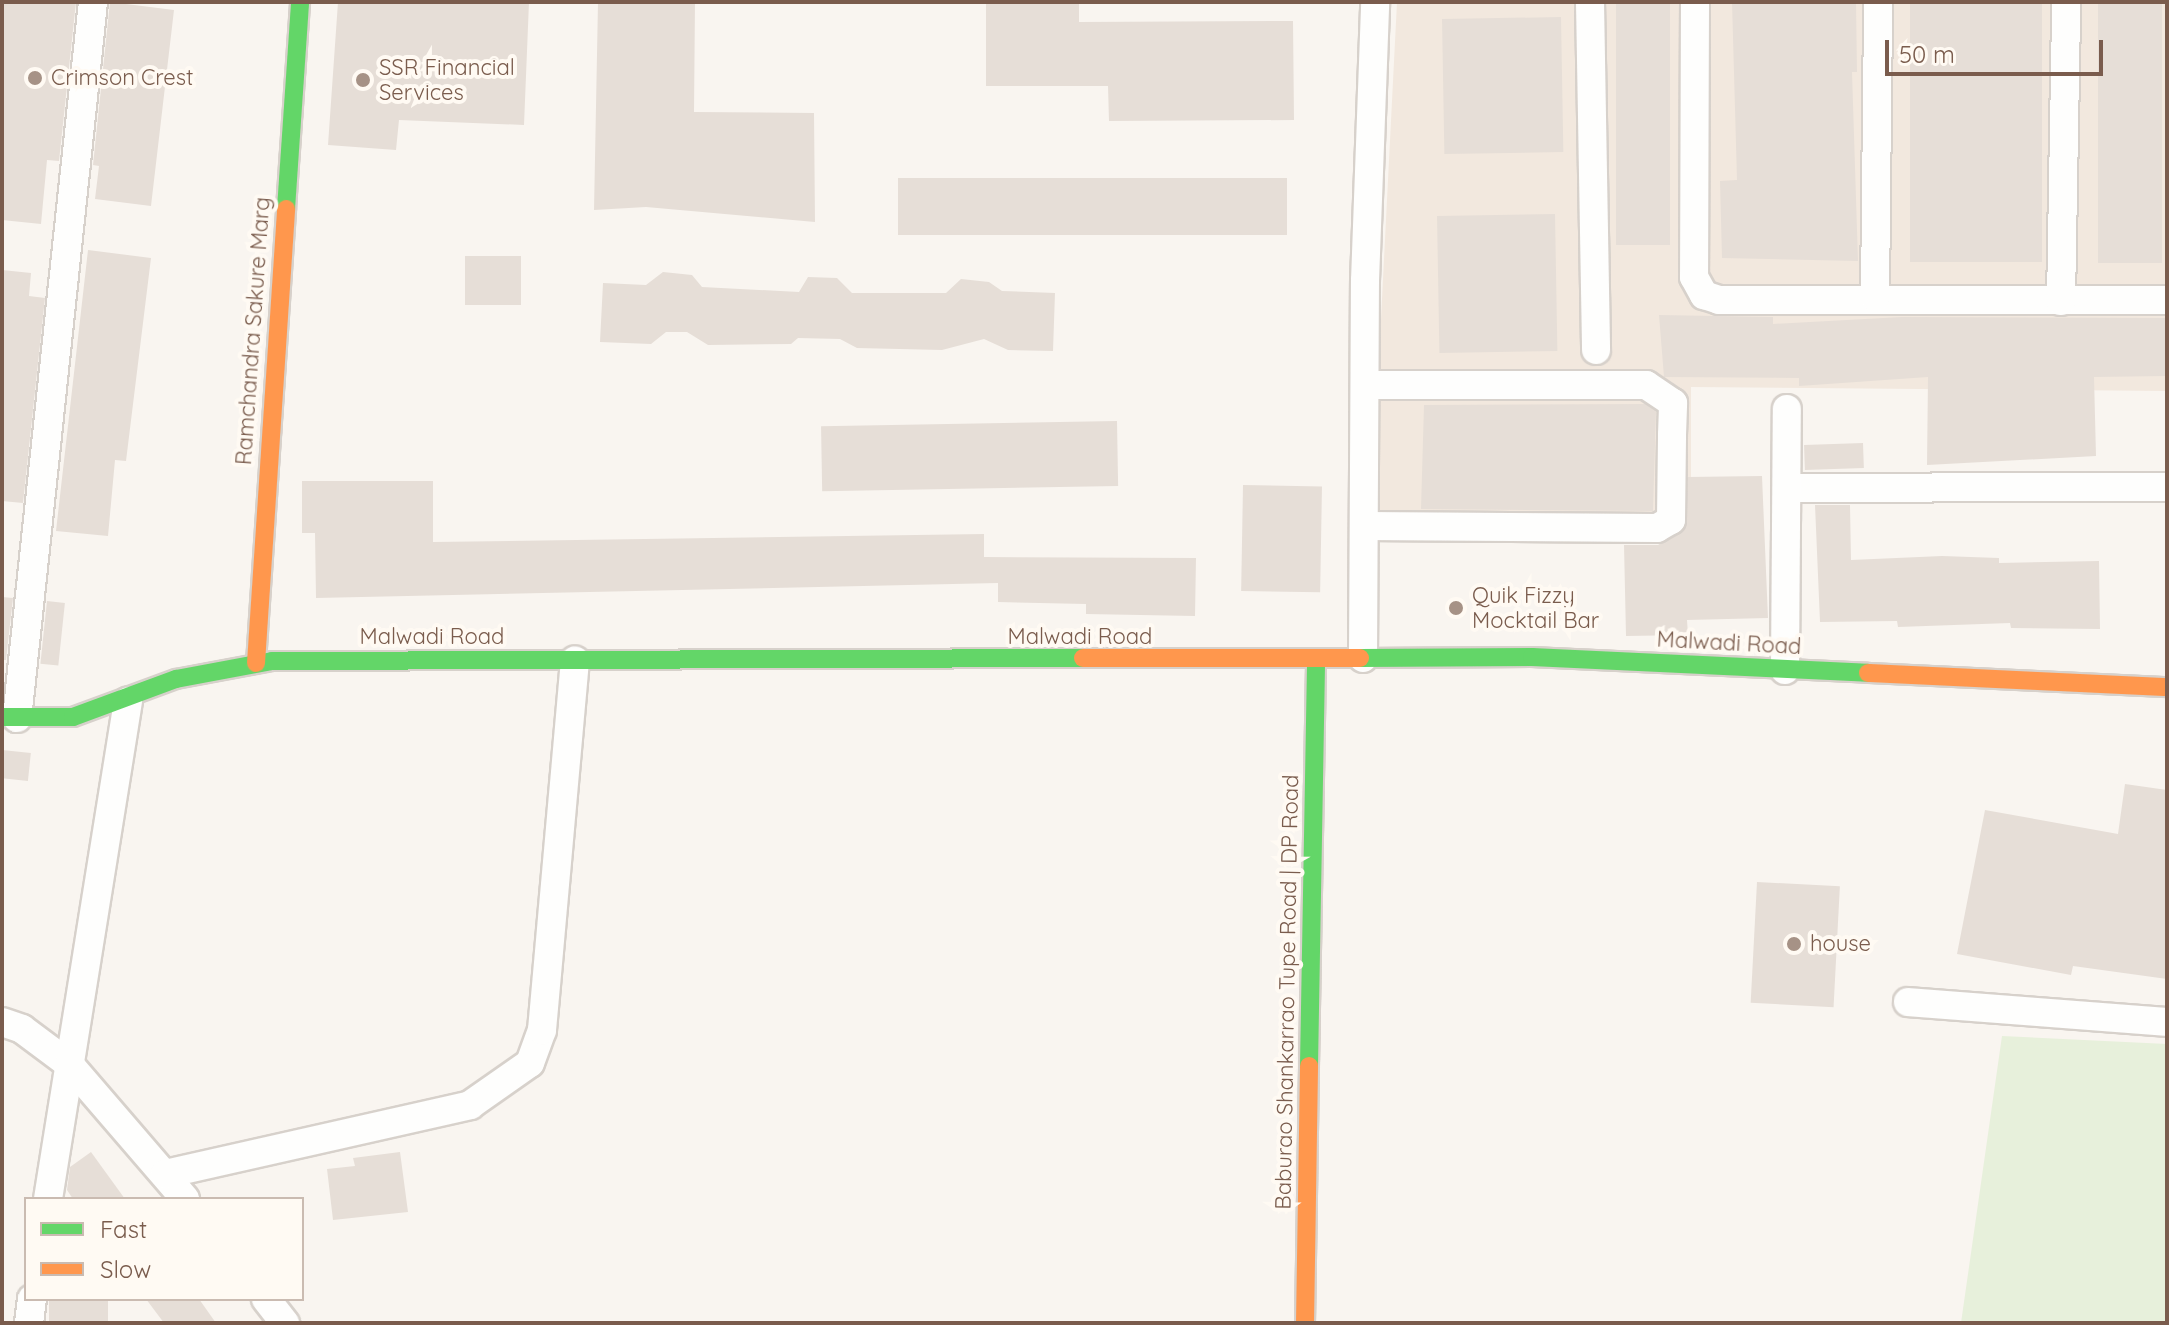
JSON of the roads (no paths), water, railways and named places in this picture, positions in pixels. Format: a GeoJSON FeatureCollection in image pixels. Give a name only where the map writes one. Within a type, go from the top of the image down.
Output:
{"type":"FeatureCollection","features":[{"type":"Feature","properties":{"kind":"street"},"geometry":{"type":"LineString","coordinates":[[10,717],[93,2]]}},
{"type":"Feature","properties":{"kind":"street","name":"Ramchandra Sakure Marg"},"geometry":{"type":"LineString","coordinates":[[256,663],[300,2]]}},
{"type":"Feature","properties":{"kind":"street"},"geometry":{"type":"LineString","coordinates":[[1363,658],[1375,2]]}},
{"type":"Feature","properties":{"kind":"street"},"geometry":{"type":"LineString","coordinates":[[1590,2],[1596,350]]}},
{"type":"Feature","properties":{"kind":"street"},"geometry":{"type":"LineString","coordinates":[[1695,2],[1697,288],[1719,300],[1875,297],[2167,300]]}},
{"type":"Feature","properties":{"kind":"street"},"geometry":{"type":"LineString","coordinates":[[1875,297],[1878,2]]}},
{"type":"Feature","properties":{"kind":"street"},"geometry":{"type":"LineString","coordinates":[[2061,301],[2066,2]]}},
{"type":"Feature","properties":{"kind":"street"},"geometry":{"type":"LineString","coordinates":[[1364,526],[1657,528],[1671,520],[1673,403],[1646,385],[1617,383],[1366,385]]}},
{"type":"Feature","properties":{"kind":"street"},"geometry":{"type":"LineString","coordinates":[[1785,670],[1790,488],[1787,409]]}},
{"type":"Feature","properties":{"kind":"street"},"geometry":{"type":"LineString","coordinates":[[1790,488],[2167,487]]}},
{"type":"Feature","properties":{"kind":"street","name":"Malwadi Road"},"geometry":{"type":"LineString","coordinates":[[10,717],[73,717],[128,701],[176,679],[256,663],[575,660],[1316,662],[1363,658],[1532,657],[2167,687]]}},
{"type":"Feature","properties":{"kind":"street"},"geometry":{"type":"LineString","coordinates":[[165,1174],[470,1105],[530,1063],[542,1030],[575,660]]}},
{"type":"Feature","properties":{"kind":"street","name":"Baburao Shankarrao Tupe Road | DP Road"},"geometry":{"type":"LineString","coordinates":[[1305,1323],[1316,662]]}},
{"type":"Feature","properties":{"kind":"street"},"geometry":{"type":"LineString","coordinates":[[48,1197],[128,701]]}},
{"type":"Feature","properties":{"kind":"street"},"geometry":{"type":"LineString","coordinates":[[1908,1002],[2167,1022]]}},
{"type":"Feature","properties":{"kind":"street"},"geometry":{"type":"LineString","coordinates":[[2,1022],[22,1029],[69,1064],[183,1197]]}},
{"type":"Feature","properties":{"kind":"street"},"geometry":{"type":"LineString","coordinates":[[29,1323],[32,1301]]}},
{"type":"Feature","properties":{"kind":"street"},"geometry":{"type":"LineString","coordinates":[[268,1301],[285,1323]]}},
{"type":"Feature","properties":{"kind":"place","name":"Crimson Crest"},"geometry":{"type":"Point","coordinates":[35,78]}},
{"type":"Feature","properties":{"kind":"place","name":"SSR Financial Services"},"geometry":{"type":"Point","coordinates":[363,80]}},
{"type":"Feature","properties":{"kind":"place","name":"Quik Fizzy Mocktail Bar"},"geometry":{"type":"Point","coordinates":[1456,608]}},
{"type":"Feature","properties":{"kind":"place","name":"house"},"geometry":{"type":"Point","coordinates":[1794,944]}}]}
